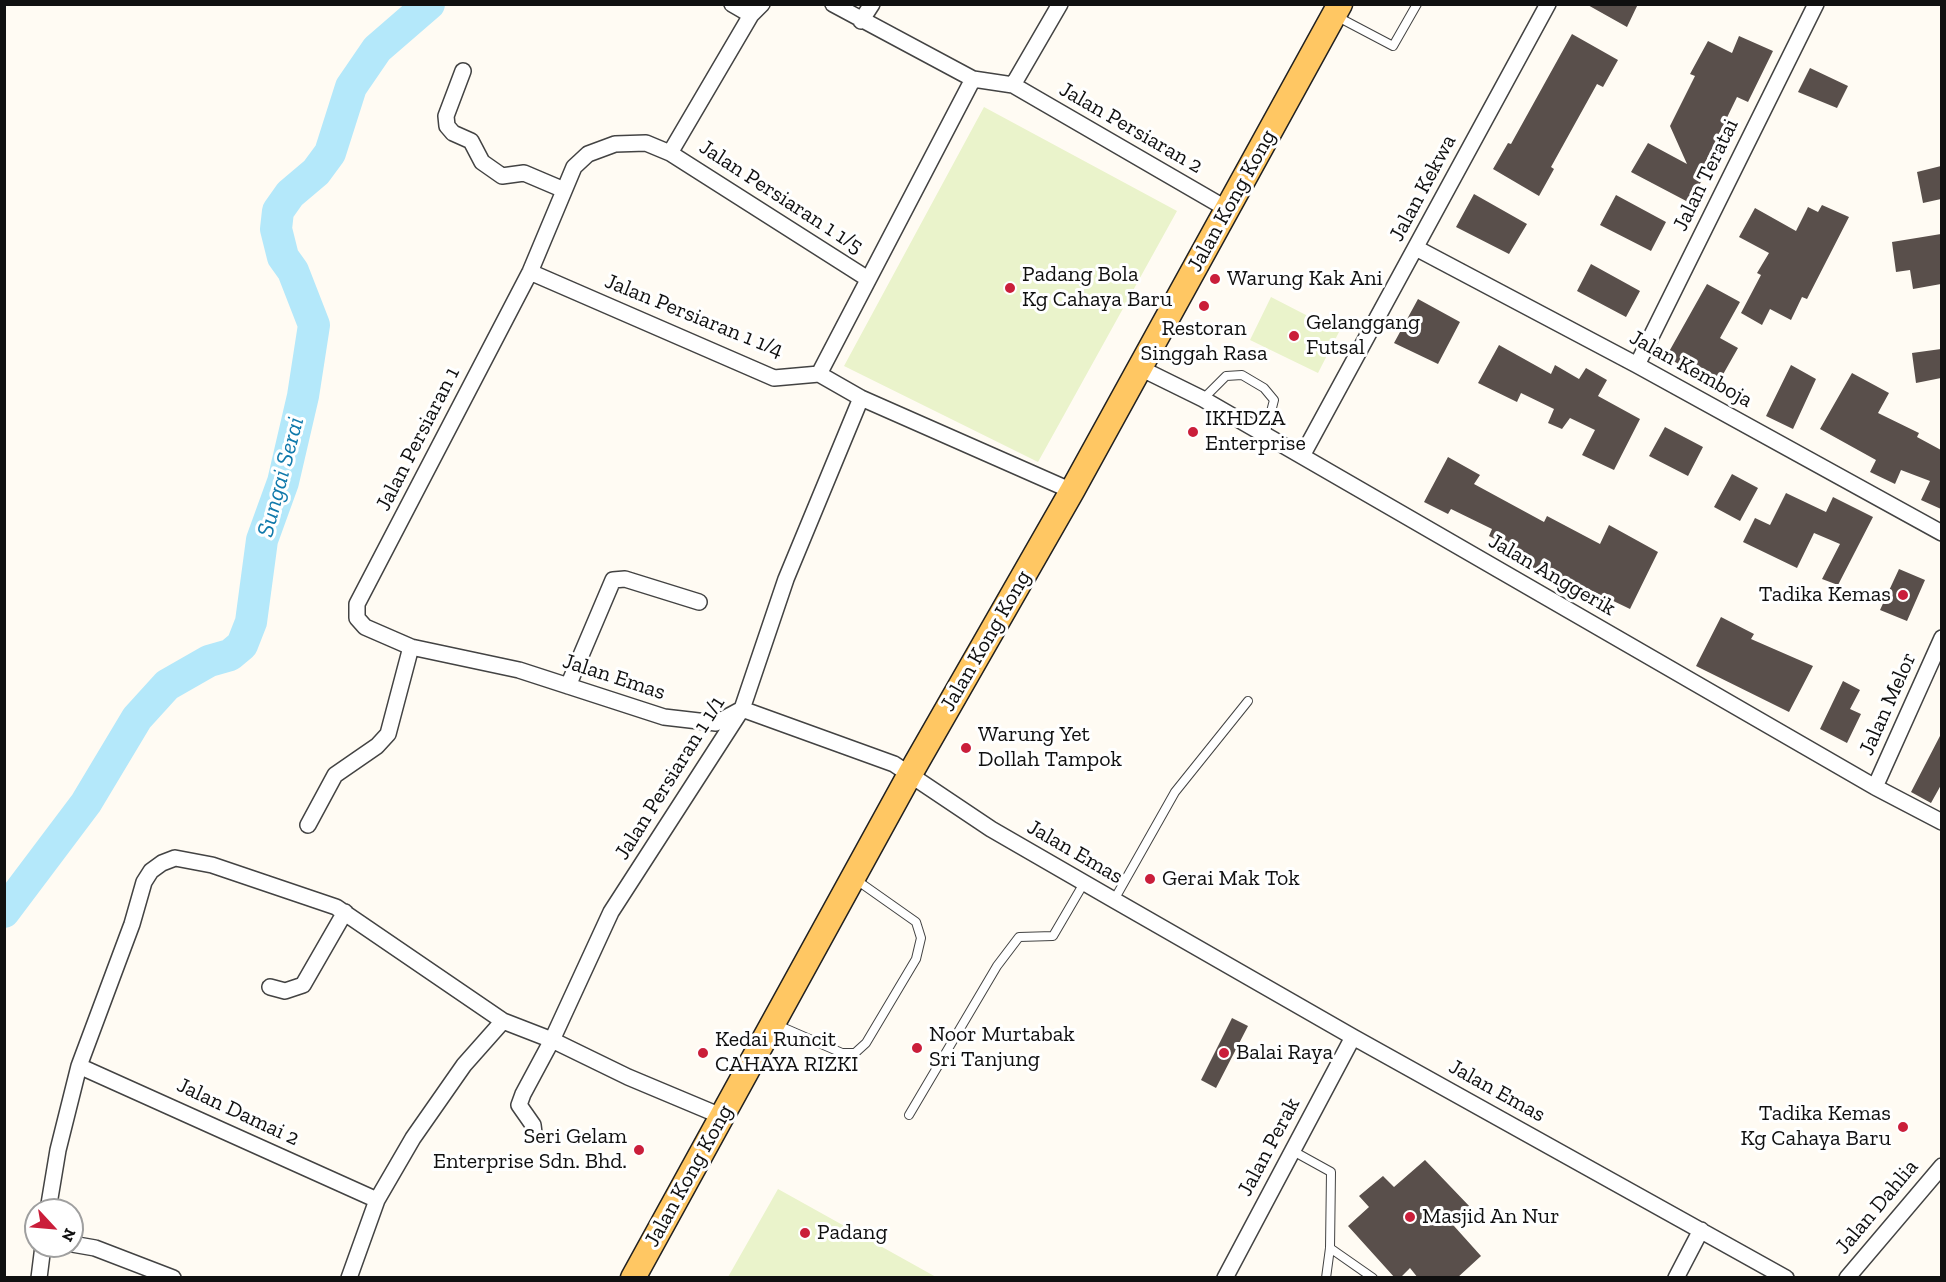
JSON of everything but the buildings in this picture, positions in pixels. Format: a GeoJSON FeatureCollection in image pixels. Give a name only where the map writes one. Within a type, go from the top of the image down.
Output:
{"type":"FeatureCollection","features":[{"type":"Feature","properties":{"kind":"main road","name":"Jalan Kong Kong"},"geometry":{"type":"LineString","coordinates":[[633,1278],[910,774],[1072,490],[1337,10]]}},
{"type":"Feature","properties":{"kind":"street"},"geometry":{"type":"LineString","coordinates":[[670,153],[757,10],[732,4]]}},
{"type":"Feature","properties":{"kind":"street","name":"Jalan Persiaran 2"},"geometry":{"type":"LineString","coordinates":[[833,4],[973,79],[1013,86],[1227,209]]}},
{"type":"Feature","properties":{"kind":"street"},"geometry":{"type":"LineString","coordinates":[[861,21],[872,4]]}},
{"type":"Feature","properties":{"kind":"street"},"geometry":{"type":"LineString","coordinates":[[1013,86],[1060,4]]}},
{"type":"Feature","properties":{"kind":"street","name":"Jalan Kekwa"},"geometry":{"type":"LineString","coordinates":[[1302,456],[1548,4]]}},
{"type":"Feature","properties":{"kind":"street","name":"Jalan Teratai"},"geometry":{"type":"LineString","coordinates":[[1637,365],[1816,4]]}},
{"type":"Feature","properties":{"kind":"street"},"geometry":{"type":"LineString","coordinates":[[463,71],[446,116],[447,126],[453,133],[471,141],[482,162],[502,176],[524,173],[564,190]]}},
{"type":"Feature","properties":{"kind":"street"},"geometry":{"type":"LineString","coordinates":[[973,79],[819,374],[861,398],[1072,490]]}},
{"type":"Feature","properties":{"kind":"street","name":"Jalan Persiaran 1 1/5"},"geometry":{"type":"LineString","coordinates":[[564,190],[574,167],[588,154],[615,144],[646,142],[670,153],[868,279]]}},
{"type":"Feature","properties":{"kind":"street","name":"Jalan Persiaran 1"},"geometry":{"type":"LineString","coordinates":[[365,627],[357,618],[357,604],[530,272],[564,190]]}},
{"type":"Feature","properties":{"kind":"street","name":"Jalan Kemboja"},"geometry":{"type":"LineString","coordinates":[[1416,248],[1637,365],[1941,533]]}},
{"type":"Feature","properties":{"kind":"street","name":"Jalan Persiaran 1 1/4"},"geometry":{"type":"LineString","coordinates":[[530,272],[774,378],[819,374]]}},
{"type":"Feature","properties":{"kind":"street","name":"Jalan Anggerik"},"geometry":{"type":"LineString","coordinates":[[1140,368],[1203,399],[1875,787],[1941,822]]}},
{"type":"Feature","properties":{"kind":"street","name":"Jalan Persiaran 1 1/1"},"geometry":{"type":"LineString","coordinates":[[534,1133],[533,1125],[519,1105],[612,912],[742,710],[786,579],[861,398]]}},
{"type":"Feature","properties":{"kind":"street"},"geometry":{"type":"LineString","coordinates":[[568,686],[613,580],[625,579],[699,602]]}},
{"type":"Feature","properties":{"kind":"street","name":"Jalan Emas"},"geometry":{"type":"LineString","coordinates":[[365,627],[411,647],[519,670],[664,717],[716,723],[742,710],[894,764],[991,829],[1084,883],[1353,1037],[1786,1278]]}},
{"type":"Feature","properties":{"kind":"street","name":"Jalan Melor"},"geometry":{"type":"LineString","coordinates":[[1875,787],[1941,638]]}},
{"type":"Feature","properties":{"kind":"street"},"geometry":{"type":"LineString","coordinates":[[308,825],[335,775],[378,746],[388,734],[411,647]]}},
{"type":"Feature","properties":{"kind":"street"},"geometry":{"type":"LineString","coordinates":[[50,1198],[58,1150],[79,1066],[132,924],[144,882],[151,871],[175,858],[212,865],[322,901],[345,912],[503,1021],[552,1040],[628,1077],[721,1116]]}},
{"type":"Feature","properties":{"kind":"street"},"geometry":{"type":"LineString","coordinates":[[270,987],[285,992],[303,985],[345,912]]}},
{"type":"Feature","properties":{"kind":"street"},"geometry":{"type":"LineString","coordinates":[[349,1278],[377,1200],[414,1138],[464,1065],[503,1021]]}},
{"type":"Feature","properties":{"kind":"street","name":"Jalan Perak"},"geometry":{"type":"LineString","coordinates":[[1224,1278],[1353,1037]]}},
{"type":"Feature","properties":{"kind":"street","name":"Jalan Damai 2"},"geometry":{"type":"LineString","coordinates":[[79,1066],[377,1200]]}},
{"type":"Feature","properties":{"kind":"street","name":"Jalan Dahlia"},"geometry":{"type":"LineString","coordinates":[[1847,1278],[1941,1167]]}},
{"type":"Feature","properties":{"kind":"street"},"geometry":{"type":"LineString","coordinates":[[1676,1278],[1701,1230]]}},
{"type":"Feature","properties":{"kind":"street"},"geometry":{"type":"LineString","coordinates":[[84,1246],[173,1278]]}},
{"type":"Feature","properties":{"kind":"street"},"geometry":{"type":"LineString","coordinates":[[39,1278],[42,1258]]}},
{"type":"Feature","properties":{"kind":"lane"},"geometry":{"type":"LineString","coordinates":[[1337,10],[1394,46],[1417,4]]}},
{"type":"Feature","properties":{"kind":"lane"},"geometry":{"type":"LineString","coordinates":[[1203,399],[1226,376],[1242,375],[1264,388],[1274,399],[1265,435]]}},
{"type":"Feature","properties":{"kind":"lane"},"geometry":{"type":"LineString","coordinates":[[1114,900],[1175,792],[1248,701]]}},
{"type":"Feature","properties":{"kind":"lane"},"geometry":{"type":"LineString","coordinates":[[774,1023],[842,1053],[855,1053],[866,1043],[916,959],[921,938],[916,922],[854,878]]}},
{"type":"Feature","properties":{"kind":"lane"},"geometry":{"type":"LineString","coordinates":[[909,1115],[997,966],[1019,937],[1053,936],[1084,883]]}},
{"type":"Feature","properties":{"kind":"lane"},"geometry":{"type":"LineString","coordinates":[[1293,1151],[1331,1172],[1330,1248],[1326,1278]]}},
{"type":"Feature","properties":{"kind":"lane"},"geometry":{"type":"LineString","coordinates":[[1330,1248],[1373,1278]]}},
{"type":"Feature","properties":{"kind":"green space","name":"Padang Bola Kg Cahaya Baru"},"geometry":{"type":"Polygon","coordinates":[[[984,107],[1177,211],[1038,462],[844,366],[984,107]]]}},
{"type":"Feature","properties":{"kind":"green space","name":"Gelanggang Futsal"},"geometry":{"type":"Polygon","coordinates":[[[1271,297],[1339,332],[1318,373],[1250,340],[1271,297]]]}},
{"type":"Feature","properties":{"kind":"green space","name":"Padang"},"geometry":{"type":"Polygon","coordinates":[[[778,1189],[936,1277],[728,1277],[778,1189]]]}},
{"type":"Feature","properties":{"kind":"waterway","name":"Sungai Serai"},"geometry":{"type":"LineString","coordinates":[[4,912],[86,803],[137,718],[167,685],[209,661],[230,655],[242,645],[251,622],[262,540],[283,482],[303,396],[314,325],[293,271],[283,257],[276,229],[278,211],[290,194],[316,172],[330,153],[351,87],[377,49],[429,4]]}},
{"type":"Feature","properties":{"kind":"place","name":"Warung Kak Ani"},"geometry":{"type":"Point","coordinates":[1215,279]}},
{"type":"Feature","properties":{"kind":"place","name":"Padang Bola Kg Cahaya Baru"},"geometry":{"type":"Point","coordinates":[1010,288]}},
{"type":"Feature","properties":{"kind":"place","name":"Restoran Singgah Rasa"},"geometry":{"type":"Point","coordinates":[1204,306]}},
{"type":"Feature","properties":{"kind":"place","name":"Gelanggang Futsal"},"geometry":{"type":"Point","coordinates":[1294,336]}},
{"type":"Feature","properties":{"kind":"place","name":"IKHDZA Enterprise"},"geometry":{"type":"Point","coordinates":[1193,432]}},
{"type":"Feature","properties":{"kind":"place","name":"Tadika Kemas"},"geometry":{"type":"Point","coordinates":[1903,595]}},
{"type":"Feature","properties":{"kind":"place","name":"Warung Yet Dollah Tampok"},"geometry":{"type":"Point","coordinates":[966,748]}},
{"type":"Feature","properties":{"kind":"place","name":"Gerai Mak Tok"},"geometry":{"type":"Point","coordinates":[1150,879]}},
{"type":"Feature","properties":{"kind":"place","name":"Noor Murtabak Sri Tanjung"},"geometry":{"type":"Point","coordinates":[917,1048]}},
{"type":"Feature","properties":{"kind":"place","name":"Kedai Runcit CAHAYA RIZKI"},"geometry":{"type":"Point","coordinates":[703,1053]}},
{"type":"Feature","properties":{"kind":"place","name":"Balai Raya"},"geometry":{"type":"Point","coordinates":[1224,1053]}},
{"type":"Feature","properties":{"kind":"place","name":"Tadika Kemas Kg Cahaya Baru"},"geometry":{"type":"Point","coordinates":[1903,1127]}},
{"type":"Feature","properties":{"kind":"place","name":"Seri Gelam Enterprise Sdn. Bhd."},"geometry":{"type":"Point","coordinates":[639,1150]}},
{"type":"Feature","properties":{"kind":"place","name":"Masjid An Nur"},"geometry":{"type":"Point","coordinates":[1410,1217]}},
{"type":"Feature","properties":{"kind":"place","name":"Padang"},"geometry":{"type":"Point","coordinates":[805,1233]}}]}
